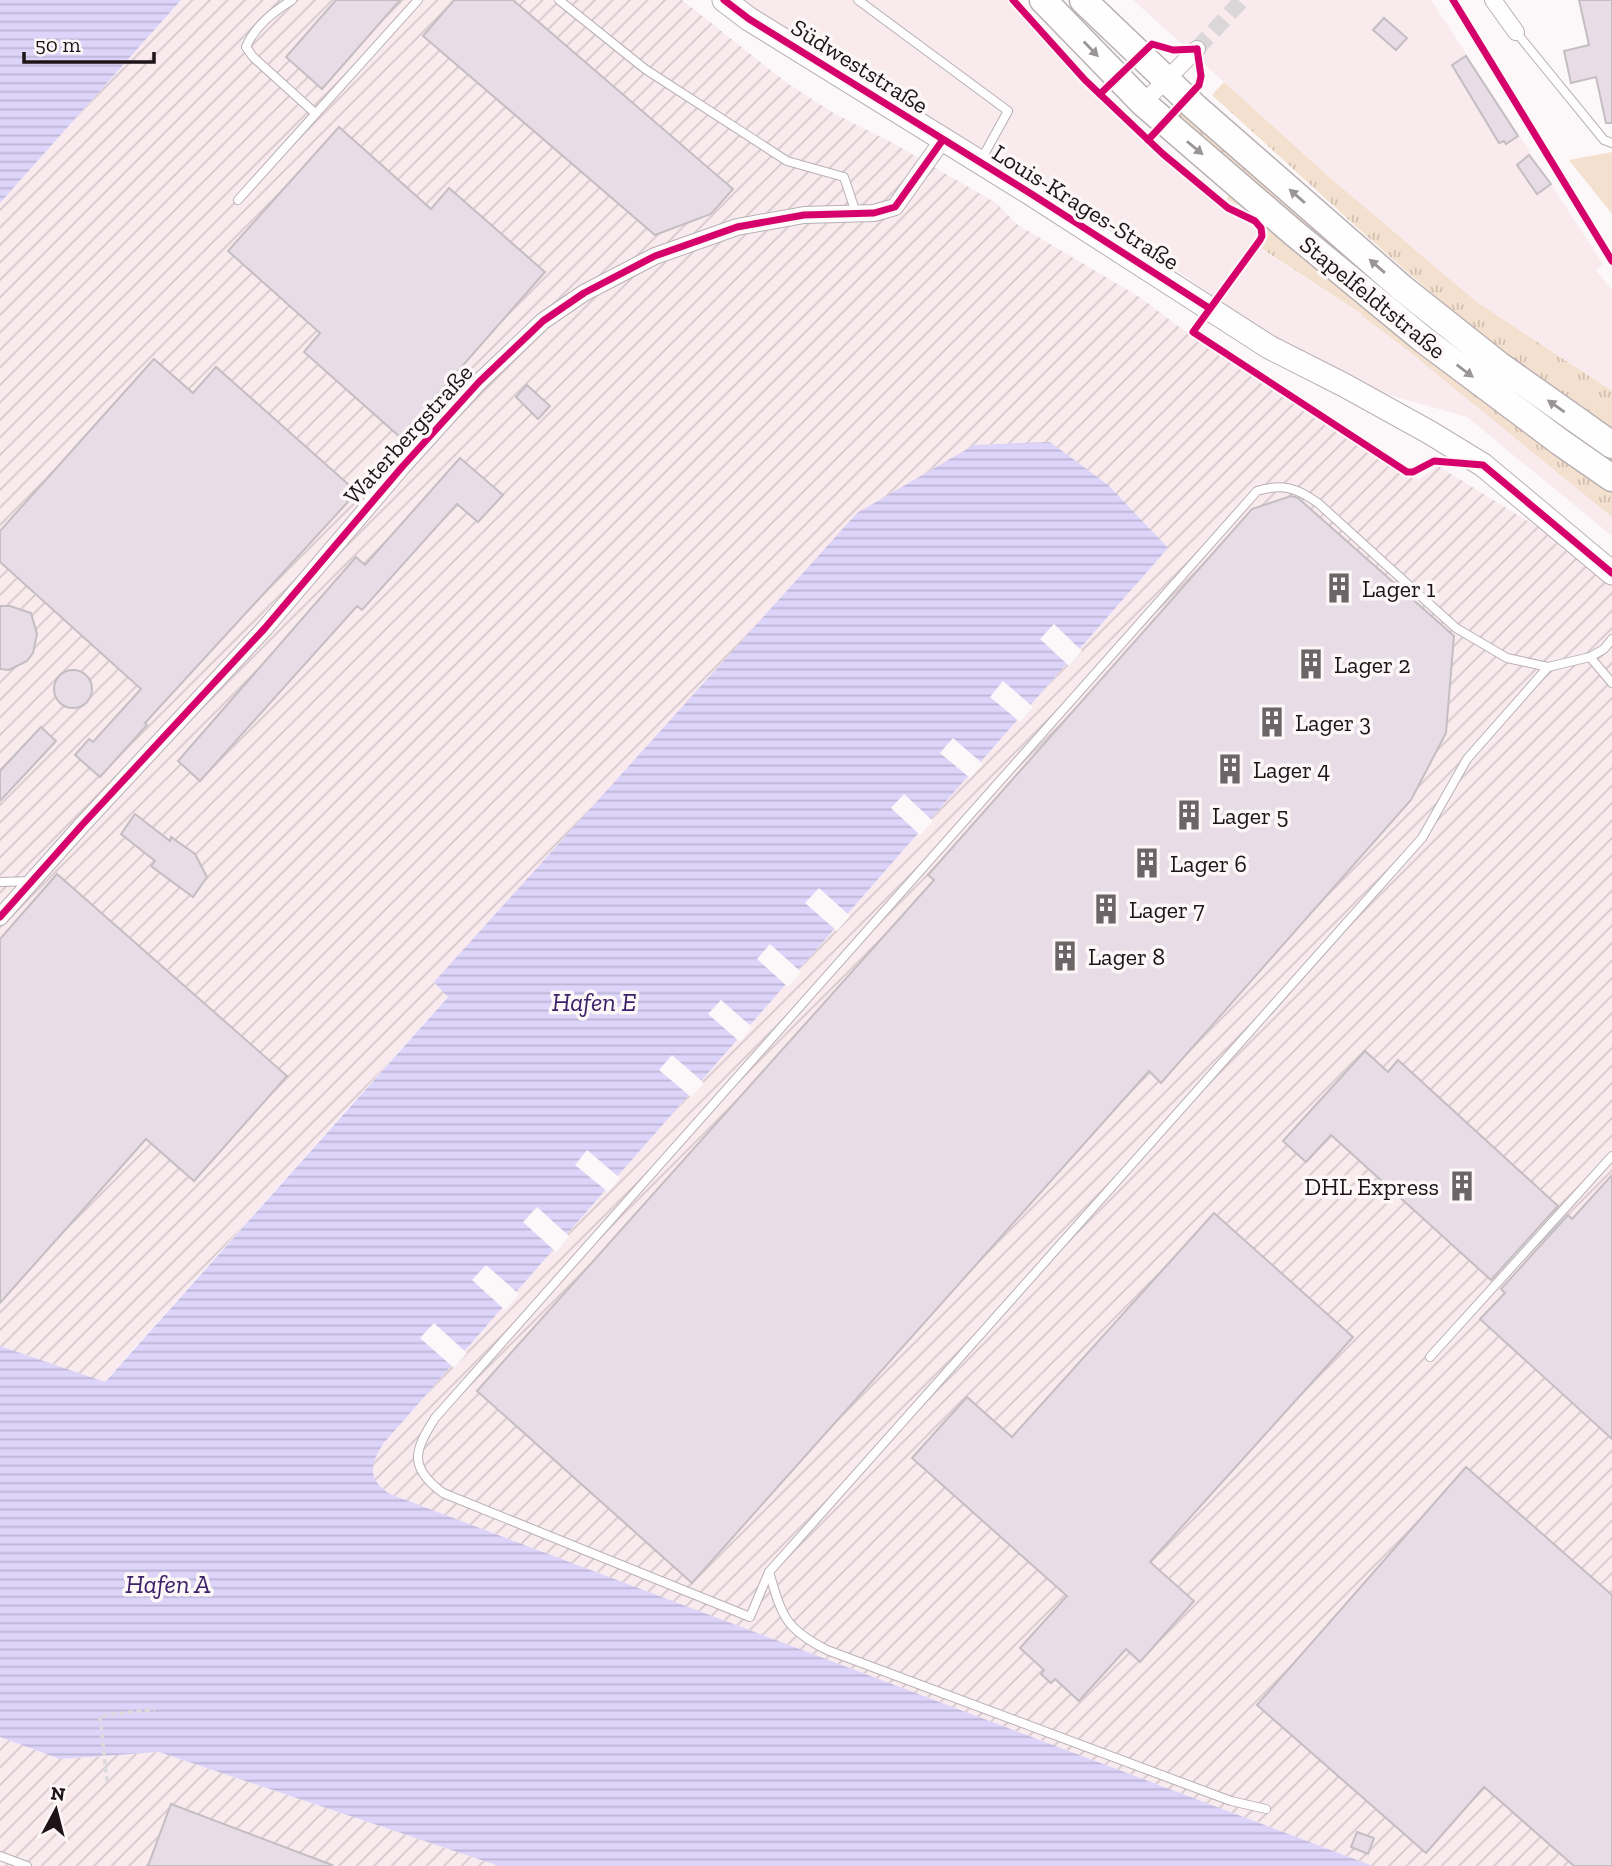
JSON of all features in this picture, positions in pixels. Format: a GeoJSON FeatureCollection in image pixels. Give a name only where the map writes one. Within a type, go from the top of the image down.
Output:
{"type":"FeatureCollection","features":[{"type":"Feature","properties":{"kind":"main road","name":"Stapelfeldtstraße"},"geometry":{"type":"LineString","coordinates":[[1044,0],[1143,103],[1294,233],[1424,340],[1612,478]]}},
{"type":"Feature","properties":{"kind":"main road","name":"Stapelfeldtstraße"},"geometry":{"type":"LineString","coordinates":[[1083,0],[1166,80],[1402,288],[1499,365],[1612,445]]}},
{"type":"Feature","properties":{"kind":"street","name":"Südweststraße"},"geometry":{"type":"LineString","coordinates":[[724,0],[749,19],[942,141]]}},
{"type":"Feature","properties":{"kind":"street"},"geometry":{"type":"LineString","coordinates":[[1493,0],[1516,32]]}},
{"type":"Feature","properties":{"kind":"street"},"geometry":{"type":"LineString","coordinates":[[1143,103],[1197,50]]}},
{"type":"Feature","properties":{"kind":"street","name":"Waterbergstraße"},"geometry":{"type":"LineString","coordinates":[[0,918],[82,825],[265,628],[402,467],[479,382],[543,321],[584,293],[655,257],[737,227],[804,215],[874,213],[895,207],[942,141]]}},
{"type":"Feature","properties":{"kind":"street","name":"Louis-Krages-Straße"},"geometry":{"type":"LineString","coordinates":[[942,141],[1033,195],[1269,348],[1344,385],[1483,465],[1612,573]]}},
{"type":"Feature","properties":{"kind":"lane"},"geometry":{"type":"LineString","coordinates":[[292,0],[275,11],[251,35],[246,47],[253,57],[315,113]]}},
{"type":"Feature","properties":{"kind":"lane"},"geometry":{"type":"LineString","coordinates":[[238,200],[418,0]]}},
{"type":"Feature","properties":{"kind":"lane"},"geometry":{"type":"LineString","coordinates":[[559,0],[645,69],[787,161],[844,177],[856,213]]}},
{"type":"Feature","properties":{"kind":"lane"},"geometry":{"type":"LineString","coordinates":[[858,0],[1008,111],[980,163]]}},
{"type":"Feature","properties":{"kind":"lane"},"geometry":{"type":"LineString","coordinates":[[1516,32],[1604,140],[1612,143]]}},
{"type":"Feature","properties":{"kind":"lane"},"geometry":{"type":"LineString","coordinates":[[1548,667],[1467,759],[1422,838],[769,1573],[750,1617],[443,1493],[421,1472],[419,1443],[435,1418],[1257,491],[1271,486],[1302,491],[1456,628],[1507,658],[1548,667],[1590,657],[1604,649],[1612,639]]}},
{"type":"Feature","properties":{"kind":"lane"},"geometry":{"type":"LineString","coordinates":[[1590,657],[1612,683]]}},
{"type":"Feature","properties":{"kind":"lane"},"geometry":{"type":"LineString","coordinates":[[0,882],[34,881]]}},
{"type":"Feature","properties":{"kind":"lane"},"geometry":{"type":"LineString","coordinates":[[1430,1357],[1612,1156]]}},
{"type":"Feature","properties":{"kind":"lane"},"geometry":{"type":"LineString","coordinates":[[769,1573],[780,1608],[788,1623],[811,1642],[827,1650],[1231,1801],[1266,1809]]}},
{"type":"Feature","properties":{"kind":"lane"},"geometry":{"type":"LineString","coordinates":[[0,1857],[27,1866]]}},
{"type":"Feature","properties":{"kind":"path"},"geometry":{"type":"LineString","coordinates":[[107,1781],[100,1716],[155,1709]]}},
{"type":"Feature","properties":{"kind":"shaded area"},"geometry":{"type":"Polygon","coordinates":[[[181,0],[682,0],[787,83],[835,114],[891,142],[996,203],[1018,225],[1141,298],[1199,342],[1406,477],[1419,479],[1438,466],[1583,555],[1612,580],[1612,1866],[1373,1866],[390,1494],[379,1487],[373,1478],[373,1459],[383,1444],[1168,548],[434,982],[448,996],[104,1382],[0,1346],[0,203],[181,0]]]}},
{"type":"Feature","properties":{"kind":"shaded area"},"geometry":{"type":"Polygon","coordinates":[[[744,0],[1007,0],[1105,105],[1152,148],[1223,208],[1269,238],[1262,250],[1362,314],[1544,460],[1612,517],[1612,536],[1467,417],[1379,392],[1271,338],[1129,236],[792,35],[744,0]]]}},
{"type":"Feature","properties":{"kind":"shaded area"},"geometry":{"type":"Polygon","coordinates":[[[1133,0],[1431,0],[1603,264],[1596,270],[1612,290],[1612,391],[1478,303],[1328,176],[1133,0]]]}},
{"type":"Feature","properties":{"kind":"shaded area"},"geometry":{"type":"Polygon","coordinates":[[[0,1737],[60,1759],[159,1752],[499,1866],[0,1866],[0,1737]]]}},
{"type":"Feature","properties":{"kind":"green space"},"geometry":{"type":"Polygon","coordinates":[[[1224,82],[1328,176],[1478,303],[1612,391],[1612,431],[1506,354],[1357,227],[1212,95],[1224,82]]]}},
{"type":"Feature","properties":{"kind":"green space"},"geometry":{"type":"Polygon","coordinates":[[[1181,108],[1612,454],[1612,465],[1414,318],[1174,117],[1181,108]]]}},
{"type":"Feature","properties":{"kind":"green space"},"geometry":{"type":"Polygon","coordinates":[[[1612,152],[1612,214],[1569,160],[1612,152]]]}},
{"type":"Feature","properties":{"kind":"green space"},"geometry":{"type":"Polygon","coordinates":[[[1228,196],[1267,218],[1612,487],[1612,517],[1362,314],[1262,249],[1267,239],[1268,230],[1265,224],[1253,213],[1227,199],[1228,196]]]}},
{"type":"Feature","properties":{"kind":"water"},"geometry":{"type":"Polygon","coordinates":[[[0,0],[181,0],[0,203],[0,0]]]}},
{"type":"Feature","properties":{"kind":"water"},"geometry":{"type":"Polygon","coordinates":[[[1050,442],[1108,485],[1168,548],[383,1444],[373,1465],[374,1477],[390,1494],[1373,1866],[499,1866],[159,1752],[60,1759],[0,1737],[0,1346],[105,1382],[448,997],[434,982],[857,513],[974,445],[1050,442]]]}},
{"type":"Feature","properties":{"kind":"pier"},"geometry":{"type":"Polygon","coordinates":[[[1054,624],[1082,651],[1069,666],[1040,639],[1054,624]]]}},
{"type":"Feature","properties":{"kind":"pier"},"geometry":{"type":"Polygon","coordinates":[[[1003,681],[1033,707],[1020,722],[990,697],[1003,681]]]}},
{"type":"Feature","properties":{"kind":"pier"},"geometry":{"type":"Polygon","coordinates":[[[953,738],[983,764],[970,778],[940,753],[953,738]]]}},
{"type":"Feature","properties":{"kind":"pier"},"geometry":{"type":"Polygon","coordinates":[[[904,794],[933,821],[920,835],[891,808],[904,794]]]}},
{"type":"Feature","properties":{"kind":"pier"},"geometry":{"type":"Polygon","coordinates":[[[819,888],[850,916],[837,931],[805,903],[819,888]]]}},
{"type":"Feature","properties":{"kind":"pier"},"geometry":{"type":"Polygon","coordinates":[[[770,944],[801,972],[788,987],[757,959],[770,944]]]}},
{"type":"Feature","properties":{"kind":"pier"},"geometry":{"type":"Polygon","coordinates":[[[721,1000],[752,1027],[740,1042],[708,1014],[721,1000]]]}},
{"type":"Feature","properties":{"kind":"pier"},"geometry":{"type":"Polygon","coordinates":[[[672,1055],[704,1083],[691,1097],[659,1070],[672,1055]]]}},
{"type":"Feature","properties":{"kind":"pier"},"geometry":{"type":"Polygon","coordinates":[[[587,1150],[620,1178],[608,1192],[575,1165],[587,1150]]]}},
{"type":"Feature","properties":{"kind":"pier"},"geometry":{"type":"Polygon","coordinates":[[[537,1207],[569,1236],[556,1252],[523,1222],[537,1207]]]}},
{"type":"Feature","properties":{"kind":"pier"},"geometry":{"type":"Polygon","coordinates":[[[486,1265],[519,1294],[505,1310],[472,1280],[486,1265]]]}},
{"type":"Feature","properties":{"kind":"pier"},"geometry":{"type":"Polygon","coordinates":[[[434,1323],[467,1353],[454,1368],[420,1338],[434,1323]]]}},
{"type":"Feature","properties":{"kind":"building"},"geometry":{"type":"Polygon","coordinates":[[[336,0],[400,0],[322,89],[286,57],[336,0]]]}},
{"type":"Feature","properties":{"kind":"building"},"geometry":{"type":"Polygon","coordinates":[[[454,0],[513,0],[733,189],[711,214],[655,235],[423,36],[454,0]]]}},
{"type":"Feature","properties":{"kind":"building"},"geometry":{"type":"Polygon","coordinates":[[[1579,0],[1612,0],[1612,123],[1606,123],[1596,77],[1571,83],[1564,51],[1589,45],[1579,0]]]}},
{"type":"Feature","properties":{"kind":"building"},"geometry":{"type":"Polygon","coordinates":[[[1384,18],[1407,38],[1396,50],[1373,30],[1384,18]]]}},
{"type":"Feature","properties":{"kind":"building"},"geometry":{"type":"Polygon","coordinates":[[[1466,56],[1518,136],[1506,144],[1504,141],[1499,143],[1452,65],[1466,56]]]}},
{"type":"Feature","properties":{"kind":"building"},"geometry":{"type":"Polygon","coordinates":[[[339,127],[431,209],[449,188],[545,272],[400,437],[304,352],[320,333],[228,251],[339,127]]]}},
{"type":"Feature","properties":{"kind":"building"},"geometry":{"type":"Polygon","coordinates":[[[1529,155],[1551,184],[1537,194],[1517,165],[1529,155]]]}},
{"type":"Feature","properties":{"kind":"building"},"geometry":{"type":"Polygon","coordinates":[[[154,359],[193,393],[216,367],[357,492],[145,723],[147,725],[100,777],[75,755],[89,739],[93,742],[141,689],[0,562],[0,531],[154,359]]]}},
{"type":"Feature","properties":{"kind":"building"},"geometry":{"type":"Polygon","coordinates":[[[527,385],[550,406],[538,419],[516,397],[527,385]]]}},
{"type":"Feature","properties":{"kind":"building"},"geometry":{"type":"Polygon","coordinates":[[[460,458],[503,495],[478,522],[457,504],[362,610],[357,606],[200,781],[178,761],[356,557],[365,565],[460,458]]]}},
{"type":"Feature","properties":{"kind":"building"},"geometry":{"type":"Polygon","coordinates":[[[1291,496],[1298,498],[1454,636],[1446,733],[1411,800],[1161,1083],[1149,1071],[692,1583],[477,1391],[934,880],[928,875],[1252,509],[1291,496]]]}},
{"type":"Feature","properties":{"kind":"building"},"geometry":{"type":"Polygon","coordinates":[[[0,606],[10,606],[31,613],[37,634],[33,653],[27,661],[9,670],[0,669],[0,606]]]}},
{"type":"Feature","properties":{"kind":"building"},"geometry":{"type":"Polygon","coordinates":[[[73,670],[86,676],[92,689],[86,702],[73,708],[60,702],[54,689],[60,676],[73,670]]]}},
{"type":"Feature","properties":{"kind":"building"},"geometry":{"type":"Polygon","coordinates":[[[41,727],[56,741],[0,801],[0,771],[41,727]]]}},
{"type":"Feature","properties":{"kind":"building"},"geometry":{"type":"Polygon","coordinates":[[[135,814],[170,841],[171,837],[195,854],[207,877],[193,897],[151,866],[155,861],[121,834],[135,814]]]}},
{"type":"Feature","properties":{"kind":"building"},"geometry":{"type":"Polygon","coordinates":[[[57,874],[287,1076],[194,1181],[146,1139],[0,1303],[0,939],[57,874]]]}},
{"type":"Feature","properties":{"kind":"building","name":"DHL Express"},"geometry":{"type":"Polygon","coordinates":[[[1365,1051],[1388,1072],[1398,1060],[1558,1206],[1491,1280],[1331,1135],[1306,1162],[1283,1141],[1365,1051]]]}},
{"type":"Feature","properties":{"kind":"building"},"geometry":{"type":"Polygon","coordinates":[[[1612,1175],[1612,1439],[1480,1319],[1505,1293],[1501,1289],[1568,1215],[1572,1219],[1612,1175]]]}},
{"type":"Feature","properties":{"kind":"building"},"geometry":{"type":"Polygon","coordinates":[[[1214,1213],[1353,1337],[1150,1562],[1194,1601],[1140,1662],[1126,1649],[1079,1701],[1055,1679],[1051,1683],[1041,1674],[1044,1670],[1020,1648],[1067,1596],[912,1458],[967,1397],[1012,1437],[1214,1213]]]}},
{"type":"Feature","properties":{"kind":"building"},"geometry":{"type":"Polygon","coordinates":[[[1466,1467],[1612,1595],[1612,1866],[1574,1866],[1484,1787],[1426,1853],[1257,1705],[1466,1467]]]}},
{"type":"Feature","properties":{"kind":"building"},"geometry":{"type":"Polygon","coordinates":[[[171,1804],[332,1865],[148,1866],[171,1804]]]}},
{"type":"Feature","properties":{"kind":"building"},"geometry":{"type":"Polygon","coordinates":[[[1357,1832],[1374,1838],[1368,1854],[1351,1847],[1357,1832]]]}},
{"type":"Feature","properties":{"kind":"tunnel"},"geometry":{"type":"LineString","coordinates":[[1197,49],[1242,0]]}},
{"type":"Feature","properties":{"kind":"cycle path"},"geometry":{"type":"LineString","coordinates":[[724,0],[749,19],[1209,308]]}},
{"type":"Feature","properties":{"kind":"cycle path"},"geometry":{"type":"LineString","coordinates":[[1013,0],[1085,80],[1163,154],[1228,208],[1255,221],[1261,228],[1260,240],[1193,332],[1407,472],[1413,472],[1434,461],[1483,465],[1612,573]]}},
{"type":"Feature","properties":{"kind":"cycle path"},"geometry":{"type":"LineString","coordinates":[[1453,0],[1612,261]]}},
{"type":"Feature","properties":{"kind":"cycle path"},"geometry":{"type":"LineString","coordinates":[[1100,94],[1152,44],[1173,50],[1197,49]]}},
{"type":"Feature","properties":{"kind":"cycle path"},"geometry":{"type":"LineString","coordinates":[[1148,140],[1199,85],[1201,76],[1197,49]]}},
{"type":"Feature","properties":{"kind":"cycle path"},"geometry":{"type":"LineString","coordinates":[[0,917],[265,628],[402,467],[479,382],[543,321],[584,293],[655,256],[737,227],[804,215],[874,213],[895,207],[942,141]]}},
{"type":"Feature","properties":{"kind":"place","name":"Lager 1"},"geometry":{"type":"Point","coordinates":[1339,588]}},
{"type":"Feature","properties":{"kind":"place","name":"Lager 2"},"geometry":{"type":"Point","coordinates":[1311,664]}},
{"type":"Feature","properties":{"kind":"place","name":"Lager 3"},"geometry":{"type":"Point","coordinates":[1272,722]}},
{"type":"Feature","properties":{"kind":"place","name":"Lager 4"},"geometry":{"type":"Point","coordinates":[1230,769]}},
{"type":"Feature","properties":{"kind":"place","name":"Lager 5"},"geometry":{"type":"Point","coordinates":[1189,815]}},
{"type":"Feature","properties":{"kind":"place","name":"Lager 6"},"geometry":{"type":"Point","coordinates":[1147,863]}},
{"type":"Feature","properties":{"kind":"place","name":"Lager 7"},"geometry":{"type":"Point","coordinates":[1106,909]}},
{"type":"Feature","properties":{"kind":"place","name":"Lager 8"},"geometry":{"type":"Point","coordinates":[1065,956]}},
{"type":"Feature","properties":{"kind":"place","name":"DHL Express"},"geometry":{"type":"Point","coordinates":[1462,1186]}},
{"type":"Feature","properties":{"kind":"water label","name":"Hafen E"},"geometry":{"type":"Point","coordinates":[594,1002]}},
{"type":"Feature","properties":{"kind":"water label","name":"Hafen A"},"geometry":{"type":"Point","coordinates":[168,1584]}}]}
